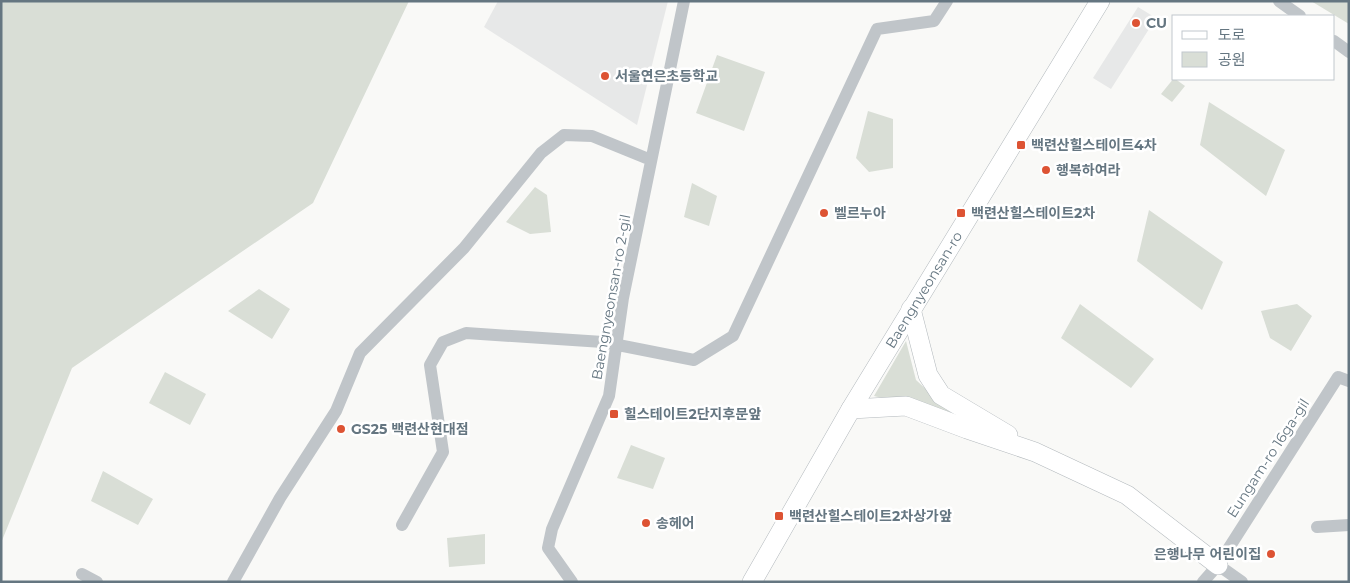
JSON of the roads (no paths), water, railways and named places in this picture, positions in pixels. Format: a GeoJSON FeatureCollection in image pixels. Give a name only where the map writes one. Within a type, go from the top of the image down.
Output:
{"type":"FeatureCollection","features":[{"type":"Feature","properties":{"kind":"main road","name":"Baengnyeonsan-ro"},"geometry":{"type":"LineString","coordinates":[[752,582],[851,409],[1100,1]]}},
{"type":"Feature","properties":{"kind":"main road"},"geometry":{"type":"LineString","coordinates":[[911,309],[928,375],[941,395],[1035,452],[1127,495],[1218,565]]}},
{"type":"Feature","properties":{"kind":"main road"},"geometry":{"type":"LineString","coordinates":[[851,409],[906,406],[1035,452]]}},
{"type":"Feature","properties":{"kind":"street","name":"Baengnyeonsan-ro 2-gil"},"geometry":{"type":"LineString","coordinates":[[572,582],[548,548],[552,529],[609,396],[623,298],[684,1]]}},
{"type":"Feature","properties":{"kind":"street"},"geometry":{"type":"LineString","coordinates":[[402,525],[443,452],[430,365],[443,342],[466,333],[616,344],[694,360],[733,336],[877,29],[934,21],[947,1]]}},
{"type":"Feature","properties":{"kind":"street"},"geometry":{"type":"LineString","coordinates":[[1279,1],[1299,15]]}},
{"type":"Feature","properties":{"kind":"street"},"geometry":{"type":"LineString","coordinates":[[1335,42],[1349,52]]}},
{"type":"Feature","properties":{"kind":"street"},"geometry":{"type":"LineString","coordinates":[[233,582],[280,498],[336,411],[360,352],[464,248],[541,153],[564,135],[592,136],[651,160]]}},
{"type":"Feature","properties":{"kind":"street","name":"Eungam-ro 16ga-gil"},"geometry":{"type":"LineString","coordinates":[[1218,565],[1338,377],[1349,381]]}},
{"type":"Feature","properties":{"kind":"street"},"geometry":{"type":"LineString","coordinates":[[1316,527],[1349,525]]}},
{"type":"Feature","properties":{"kind":"street"},"geometry":{"type":"LineString","coordinates":[[1203,582],[1218,565],[1242,582]]}},
{"type":"Feature","properties":{"kind":"street"},"geometry":{"type":"LineString","coordinates":[[82,574],[97,582]]}},
{"type":"Feature","properties":{"kind":"place","name":"CU"},"geometry":{"type":"Point","coordinates":[1136,23]}},
{"type":"Feature","properties":{"kind":"place","name":"서울연은초등학교"},"geometry":{"type":"Point","coordinates":[605,76]}},
{"type":"Feature","properties":{"kind":"place","name":"백련산힐스테이트4차"},"geometry":{"type":"Point","coordinates":[1021,145]}},
{"type":"Feature","properties":{"kind":"place","name":"행복하여라"},"geometry":{"type":"Point","coordinates":[1046,170]}},
{"type":"Feature","properties":{"kind":"place","name":"벨르누아"},"geometry":{"type":"Point","coordinates":[824,213]}},
{"type":"Feature","properties":{"kind":"place","name":"백련산힐스테이트2차"},"geometry":{"type":"Point","coordinates":[961,213]}},
{"type":"Feature","properties":{"kind":"place","name":"힐스테이트2단지후문앞"},"geometry":{"type":"Point","coordinates":[614,414]}},
{"type":"Feature","properties":{"kind":"place","name":"GS25 백련산현대점"},"geometry":{"type":"Point","coordinates":[341,429]}},
{"type":"Feature","properties":{"kind":"place","name":"백련산힐스테이트2차상가앞"},"geometry":{"type":"Point","coordinates":[779,516]}},
{"type":"Feature","properties":{"kind":"place","name":"송헤어"},"geometry":{"type":"Point","coordinates":[646,523]}},
{"type":"Feature","properties":{"kind":"place","name":"은행나무 어린이집"},"geometry":{"type":"Point","coordinates":[1271,554]}}]}
